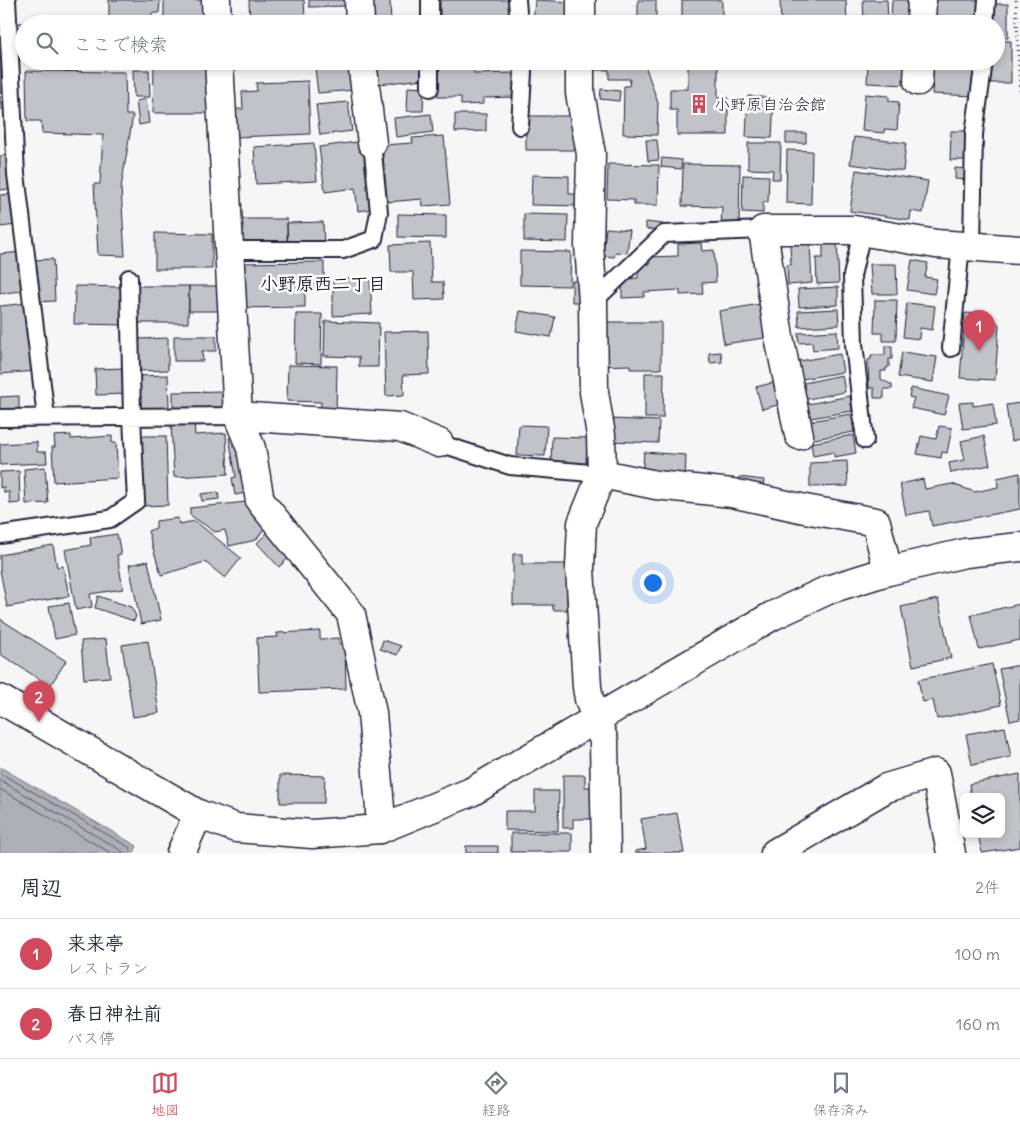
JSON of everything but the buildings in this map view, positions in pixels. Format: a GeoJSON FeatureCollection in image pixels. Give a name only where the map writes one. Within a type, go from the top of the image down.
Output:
{"type":"FeatureCollection","features":[{"type":"Feature","properties":{"kind":"street"},"geometry":{"type":"LineString","coordinates":[[216,0],[217,15]]}},
{"type":"Feature","properties":{"kind":"street"},"geometry":{"type":"LineString","coordinates":[[359,0],[360,15]]}},
{"type":"Feature","properties":{"kind":"street"},"geometry":{"type":"LineString","coordinates":[[581,0],[581,15]]}},
{"type":"Feature","properties":{"kind":"street"},"geometry":{"type":"LineString","coordinates":[[921,15],[922,0]]}},
{"type":"Feature","properties":{"kind":"street"},"geometry":{"type":"LineString","coordinates":[[219,70],[238,416],[252,448],[260,501],[351,614],[372,713],[380,829]]}},
{"type":"Feature","properties":{"kind":"street"},"geometry":{"type":"LineString","coordinates":[[363,70],[372,144]]}},
{"type":"Feature","properties":{"kind":"street"},"geometry":{"type":"LineString","coordinates":[[580,70],[580,93],[591,154],[589,245],[593,302],[594,392],[601,435],[602,474],[582,523],[580,568],[587,687],[589,699],[604,741],[606,853]]}},
{"type":"Feature","properties":{"kind":"street"},"geometry":{"type":"LineString","coordinates":[[798,435],[779,337],[763,230],[854,230],[936,244],[1020,250]]}},
{"type":"Feature","properties":{"kind":"street"},"geometry":{"type":"LineString","coordinates":[[238,416],[400,427],[440,442]]}},
{"type":"Feature","properties":{"kind":"street"},"geometry":{"type":"LineString","coordinates":[[602,474],[656,485],[732,493],[876,522],[888,571]]}},
{"type":"Feature","properties":{"kind":"street"},"geometry":{"type":"LineString","coordinates":[[0,699],[198,814],[236,828],[312,834],[380,829],[471,792],[772,616],[830,590],[888,571],[965,553],[1020,547]]}},
{"type":"Feature","properties":{"kind":"street"},"geometry":{"type":"LineString","coordinates":[[775,853],[886,788],[936,773],[951,853]]}},
{"type":"Feature","properties":{"kind":"street"},"geometry":{"type":"LineString","coordinates":[[181,853],[198,814]]}},
{"type":"Feature","properties":{"kind":"lane"},"geometry":{"type":"LineString","coordinates":[[7,0],[16,174],[46,417]]}},
{"type":"Feature","properties":{"kind":"lane"},"geometry":{"type":"LineString","coordinates":[[430,0],[430,15]]}},
{"type":"Feature","properties":{"kind":"lane"},"geometry":{"type":"LineString","coordinates":[[517,0],[518,15]]}},
{"type":"Feature","properties":{"kind":"lane"},"geometry":{"type":"LineString","coordinates":[[986,15],[987,0]]}},
{"type":"Feature","properties":{"kind":"lane"},"geometry":{"type":"LineString","coordinates":[[430,70],[430,88]]}},
{"type":"Feature","properties":{"kind":"lane"},"geometry":{"type":"LineString","coordinates":[[520,126],[523,70]]}},
{"type":"Feature","properties":{"kind":"lane"},"geometry":{"type":"LineString","coordinates":[[951,348],[967,246],[974,134],[983,70]]}},
{"type":"Feature","properties":{"kind":"lane"},"geometry":{"type":"LineString","coordinates":[[229,250],[344,250],[374,239],[379,212],[372,144]]}},
{"type":"Feature","properties":{"kind":"lane"},"geometry":{"type":"LineString","coordinates":[[593,302],[664,234],[763,230]]}},
{"type":"Feature","properties":{"kind":"lane"},"geometry":{"type":"LineString","coordinates":[[862,232],[852,276],[854,344],[865,440]]}},
{"type":"Feature","properties":{"kind":"lane"},"geometry":{"type":"LineString","coordinates":[[0,535],[110,519],[136,501],[129,278]]}},
{"type":"Feature","properties":{"kind":"lane"},"geometry":{"type":"LineString","coordinates":[[0,418],[238,416]]}},
{"type":"Feature","properties":{"kind":"lane"},"geometry":{"type":"LineString","coordinates":[[440,442],[510,466],[602,474]]}},
{"type":"Feature","properties":{"kind":"path"},"geometry":{"type":"LineString","coordinates":[[1016,0],[1020,92]]}},
{"type":"Feature","properties":{"kind":"water"},"geometry":{"type":"Polygon","coordinates":[[[0,767],[137,846],[134,853],[0,853],[0,767]]]}},
{"type":"Feature","properties":{"kind":"place","name":"小野原自治会館"},"geometry":{"type":"Point","coordinates":[699,104]}},
{"type":"Feature","properties":{"kind":"place","name":"来来亭"},"geometry":{"type":"Point","coordinates":[979,351]}},
{"type":"Feature","properties":{"kind":"place","name":"春日神社前"},"geometry":{"type":"Point","coordinates":[39,722]}},
{"type":"Feature","properties":{"kind":"district","name":"小野原西二丁目"},"geometry":{"type":"Point","coordinates":[323,283]}}]}
